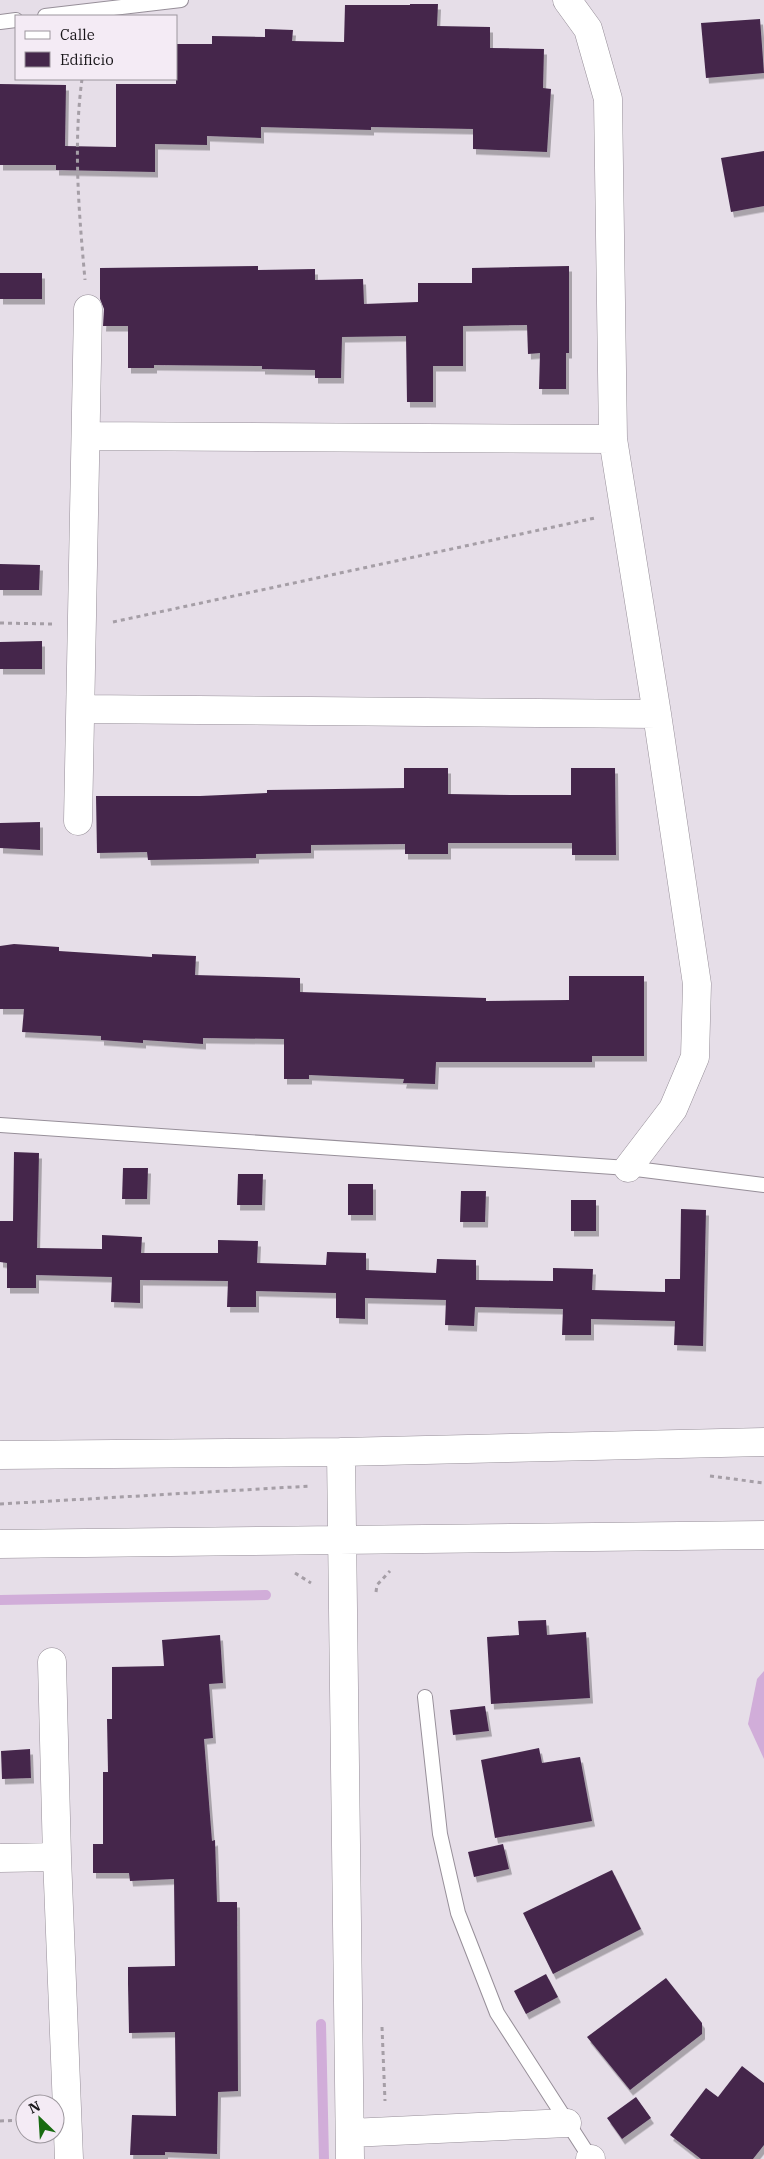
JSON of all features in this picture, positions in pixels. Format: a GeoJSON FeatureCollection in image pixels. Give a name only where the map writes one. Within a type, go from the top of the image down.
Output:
{"type":"FeatureCollection","features":[{"type":"Feature","properties":{"kind":"street"},"geometry":{"type":"LineString","coordinates":[[567,0],[588,29],[608,99],[613,439],[657,714],[696,984],[695,1058],[673,1110],[628,1168]]}},
{"type":"Feature","properties":{"kind":"street"},"geometry":{"type":"LineString","coordinates":[[78,821],[88,309]]}},
{"type":"Feature","properties":{"kind":"street"},"geometry":{"type":"LineString","coordinates":[[86,436],[613,439]]}},
{"type":"Feature","properties":{"kind":"street"},"geometry":{"type":"LineString","coordinates":[[81,709],[657,714]]}},
{"type":"Feature","properties":{"kind":"street"},"geometry":{"type":"LineString","coordinates":[[0,1454],[341,1452],[764,1442]]}},
{"type":"Feature","properties":{"kind":"street"},"geometry":{"type":"LineString","coordinates":[[341,1452],[350,2146],[567,2123]]}},
{"type":"Feature","properties":{"kind":"street"},"geometry":{"type":"LineString","coordinates":[[0,1544],[764,1535]]}},
{"type":"Feature","properties":{"kind":"street"},"geometry":{"type":"LineString","coordinates":[[52,1662],[56,1857],[69,2159]]}},
{"type":"Feature","properties":{"kind":"street"},"geometry":{"type":"LineString","coordinates":[[0,1858],[56,1857]]}},
{"type":"Feature","properties":{"kind":"lane"},"geometry":{"type":"LineString","coordinates":[[54,15],[181,0]]}},
{"type":"Feature","properties":{"kind":"lane"},"geometry":{"type":"LineString","coordinates":[[0,22],[15,20]]}},
{"type":"Feature","properties":{"kind":"lane"},"geometry":{"type":"LineString","coordinates":[[0,1125],[628,1168],[764,1184]]}},
{"type":"Feature","properties":{"kind":"lane"},"geometry":{"type":"LineString","coordinates":[[425,1697],[440,1834],[458,1913],[497,2013],[591,2159]]}},
{"type":"Feature","properties":{"kind":"path"},"geometry":{"type":"LineString","coordinates":[[82,80],[78,106],[77,200],[88,309]]}},
{"type":"Feature","properties":{"kind":"path"},"geometry":{"type":"LineString","coordinates":[[0,623],[82,625],[110,623],[625,512]]}},
{"type":"Feature","properties":{"kind":"path"},"geometry":{"type":"LineString","coordinates":[[0,2122],[15,2121]]}},
{"type":"Feature","properties":{"kind":"shaded area"},"geometry":{"type":"Polygon","coordinates":[[[764,1671],[764,1759],[748,1724],[757,1679],[764,1671]]]}},
{"type":"Feature","properties":{"kind":"building"},"geometry":{"type":"Polygon","coordinates":[[[438,4],[437,26],[490,27],[490,48],[544,49],[543,88],[551,89],[547,152],[473,149],[473,129],[371,127],[371,130],[261,127],[261,138],[207,136],[207,145],[155,144],[155,172],[56,170],[56,165],[0,165],[0,84],[66,85],[65,146],[116,147],[116,84],[176,84],[176,80],[178,80],[178,44],[212,44],[212,36],[265,37],[265,29],[293,30],[292,41],[344,42],[345,5],[438,4]]]}},
{"type":"Feature","properties":{"kind":"building"},"geometry":{"type":"Polygon","coordinates":[[[760,19],[764,73],[706,78],[701,23],[760,19]]]}},
{"type":"Feature","properties":{"kind":"building"},"geometry":{"type":"Polygon","coordinates":[[[764,151],[764,206],[731,212],[721,158],[764,151]]]}},
{"type":"Feature","properties":{"kind":"building"},"geometry":{"type":"Polygon","coordinates":[[[258,266],[258,270],[315,269],[315,280],[363,279],[364,304],[418,302],[418,283],[472,283],[472,268],[569,266],[569,353],[566,353],[566,389],[539,389],[540,353],[528,354],[527,325],[463,326],[463,366],[433,366],[433,402],[407,402],[406,336],[342,337],[341,378],[315,378],[315,370],[262,369],[262,366],[154,365],[154,368],[128,368],[128,326],[103,326],[104,309],[100,299],[100,268],[258,266]]]}},
{"type":"Feature","properties":{"kind":"building"},"geometry":{"type":"Polygon","coordinates":[[[0,273],[42,273],[42,299],[0,299],[0,273]]]}},
{"type":"Feature","properties":{"kind":"building"},"geometry":{"type":"Polygon","coordinates":[[[0,564],[40,565],[39,590],[0,590],[0,564]]]}},
{"type":"Feature","properties":{"kind":"building"},"geometry":{"type":"Polygon","coordinates":[[[42,641],[42,669],[0,669],[0,642],[42,641]]]}},
{"type":"Feature","properties":{"kind":"building"},"geometry":{"type":"Polygon","coordinates":[[[404,768],[448,768],[448,794],[571,795],[571,768],[615,768],[616,855],[572,855],[572,843],[448,843],[448,854],[405,854],[405,844],[311,845],[311,853],[256,854],[256,858],[148,860],[147,852],[97,853],[96,796],[200,796],[267,793],[267,790],[404,788],[404,768]]]}},
{"type":"Feature","properties":{"kind":"building"},"geometry":{"type":"Polygon","coordinates":[[[40,822],[40,850],[0,848],[0,823],[40,822]]]}},
{"type":"Feature","properties":{"kind":"building"},"geometry":{"type":"Polygon","coordinates":[[[14,944],[59,947],[59,951],[152,957],[152,954],[196,956],[195,975],[300,978],[300,992],[486,998],[486,1001],[569,1000],[569,976],[644,976],[644,1056],[592,1056],[592,1062],[436,1062],[435,1084],[403,1083],[404,1079],[309,1075],[309,1079],[284,1079],[284,1039],[203,1038],[203,1044],[143,1040],[143,1043],[101,1040],[101,1036],[22,1032],[24,1009],[0,1009],[0,946],[14,944]]]}},
{"type":"Feature","properties":{"kind":"building"},"geometry":{"type":"Polygon","coordinates":[[[14,1152],[39,1153],[37,1248],[102,1249],[102,1235],[142,1237],[141,1253],[218,1253],[218,1240],[258,1241],[257,1263],[326,1265],[327,1252],[366,1253],[366,1270],[436,1273],[437,1259],[476,1260],[476,1280],[553,1281],[553,1268],[593,1269],[592,1290],[665,1292],[665,1279],[680,1279],[681,1209],[706,1210],[703,1346],[674,1345],[675,1321],[591,1319],[591,1335],[562,1335],[563,1309],[475,1307],[474,1326],[445,1325],[446,1300],[365,1298],[365,1319],[336,1318],[336,1293],[256,1291],[256,1307],[227,1307],[228,1281],[140,1280],[140,1303],[111,1302],[112,1277],[36,1275],[36,1288],[7,1288],[7,1263],[0,1262],[0,1221],[13,1221],[14,1152]]]}},
{"type":"Feature","properties":{"kind":"building"},"geometry":{"type":"Polygon","coordinates":[[[123,1168],[148,1168],[147,1199],[122,1199],[123,1168]]]}},
{"type":"Feature","properties":{"kind":"building"},"geometry":{"type":"Polygon","coordinates":[[[238,1174],[263,1174],[262,1205],[237,1205],[238,1174]]]}},
{"type":"Feature","properties":{"kind":"building"},"geometry":{"type":"Polygon","coordinates":[[[348,1184],[373,1184],[373,1215],[348,1215],[348,1184]]]}},
{"type":"Feature","properties":{"kind":"building"},"geometry":{"type":"Polygon","coordinates":[[[461,1191],[486,1191],[485,1222],[460,1222],[461,1191]]]}},
{"type":"Feature","properties":{"kind":"building"},"geometry":{"type":"Polygon","coordinates":[[[571,1200],[596,1200],[596,1231],[571,1231],[571,1200]]]}},
{"type":"Feature","properties":{"kind":"building"},"geometry":{"type":"Polygon","coordinates":[[[546,1620],[547,1635],[586,1632],[590,1698],[491,1704],[487,1637],[519,1635],[518,1621],[546,1620]]]}},
{"type":"Feature","properties":{"kind":"building"},"geometry":{"type":"Polygon","coordinates":[[[220,1635],[223,1683],[209,1684],[213,1738],[204,1739],[212,1841],[215,1840],[217,1902],[237,1902],[238,2091],[218,2092],[217,2154],[165,2152],[165,2155],[130,2155],[132,2115],[176,2116],[175,2032],[129,2033],[128,1984],[128,1967],[175,1966],[174,1879],[130,1881],[129,1873],[93,1873],[93,1844],[103,1844],[103,1772],[108,1772],[107,1719],[112,1719],[112,1667],[164,1666],[162,1640],[220,1635]]]}},
{"type":"Feature","properties":{"kind":"building"},"geometry":{"type":"Polygon","coordinates":[[[485,1706],[489,1731],[453,1735],[450,1710],[485,1706]]]}},
{"type":"Feature","properties":{"kind":"building"},"geometry":{"type":"Polygon","coordinates":[[[539,1748],[542,1763],[580,1757],[592,1821],[495,1838],[481,1760],[539,1748]]]}},
{"type":"Feature","properties":{"kind":"building"},"geometry":{"type":"Polygon","coordinates":[[[30,1749],[31,1778],[2,1779],[1,1751],[30,1749]]]}},
{"type":"Feature","properties":{"kind":"building"},"geometry":{"type":"Polygon","coordinates":[[[503,1844],[509,1869],[474,1877],[468,1852],[503,1844]]]}},
{"type":"Feature","properties":{"kind":"building"},"geometry":{"type":"Polygon","coordinates":[[[612,1870],[641,1929],[553,1974],[523,1913],[612,1870]]]}},
{"type":"Feature","properties":{"kind":"building"},"geometry":{"type":"Polygon","coordinates":[[[546,1974],[558,1997],[526,2014],[514,1991],[546,1974]]]}},
{"type":"Feature","properties":{"kind":"building"},"geometry":{"type":"Polygon","coordinates":[[[666,1978],[702,2023],[702,2034],[630,2090],[587,2037],[666,1978]]]}},
{"type":"Feature","properties":{"kind":"building"},"geometry":{"type":"Polygon","coordinates":[[[742,2066],[764,2083],[764,2145],[753,2159],[701,2159],[670,2135],[706,2088],[718,2097],[742,2066]]]}},
{"type":"Feature","properties":{"kind":"building"},"geometry":{"type":"Polygon","coordinates":[[[636,2097],[651,2118],[622,2139],[607,2118],[636,2097]]]}},
{"type":"Feature","properties":{"kind":"waterway"},"geometry":{"type":"LineString","coordinates":[[0,1600],[266,1595]]}},
{"type":"Feature","properties":{"kind":"waterway"},"geometry":{"type":"LineString","coordinates":[[321,2024],[324,2159]]}}]}
